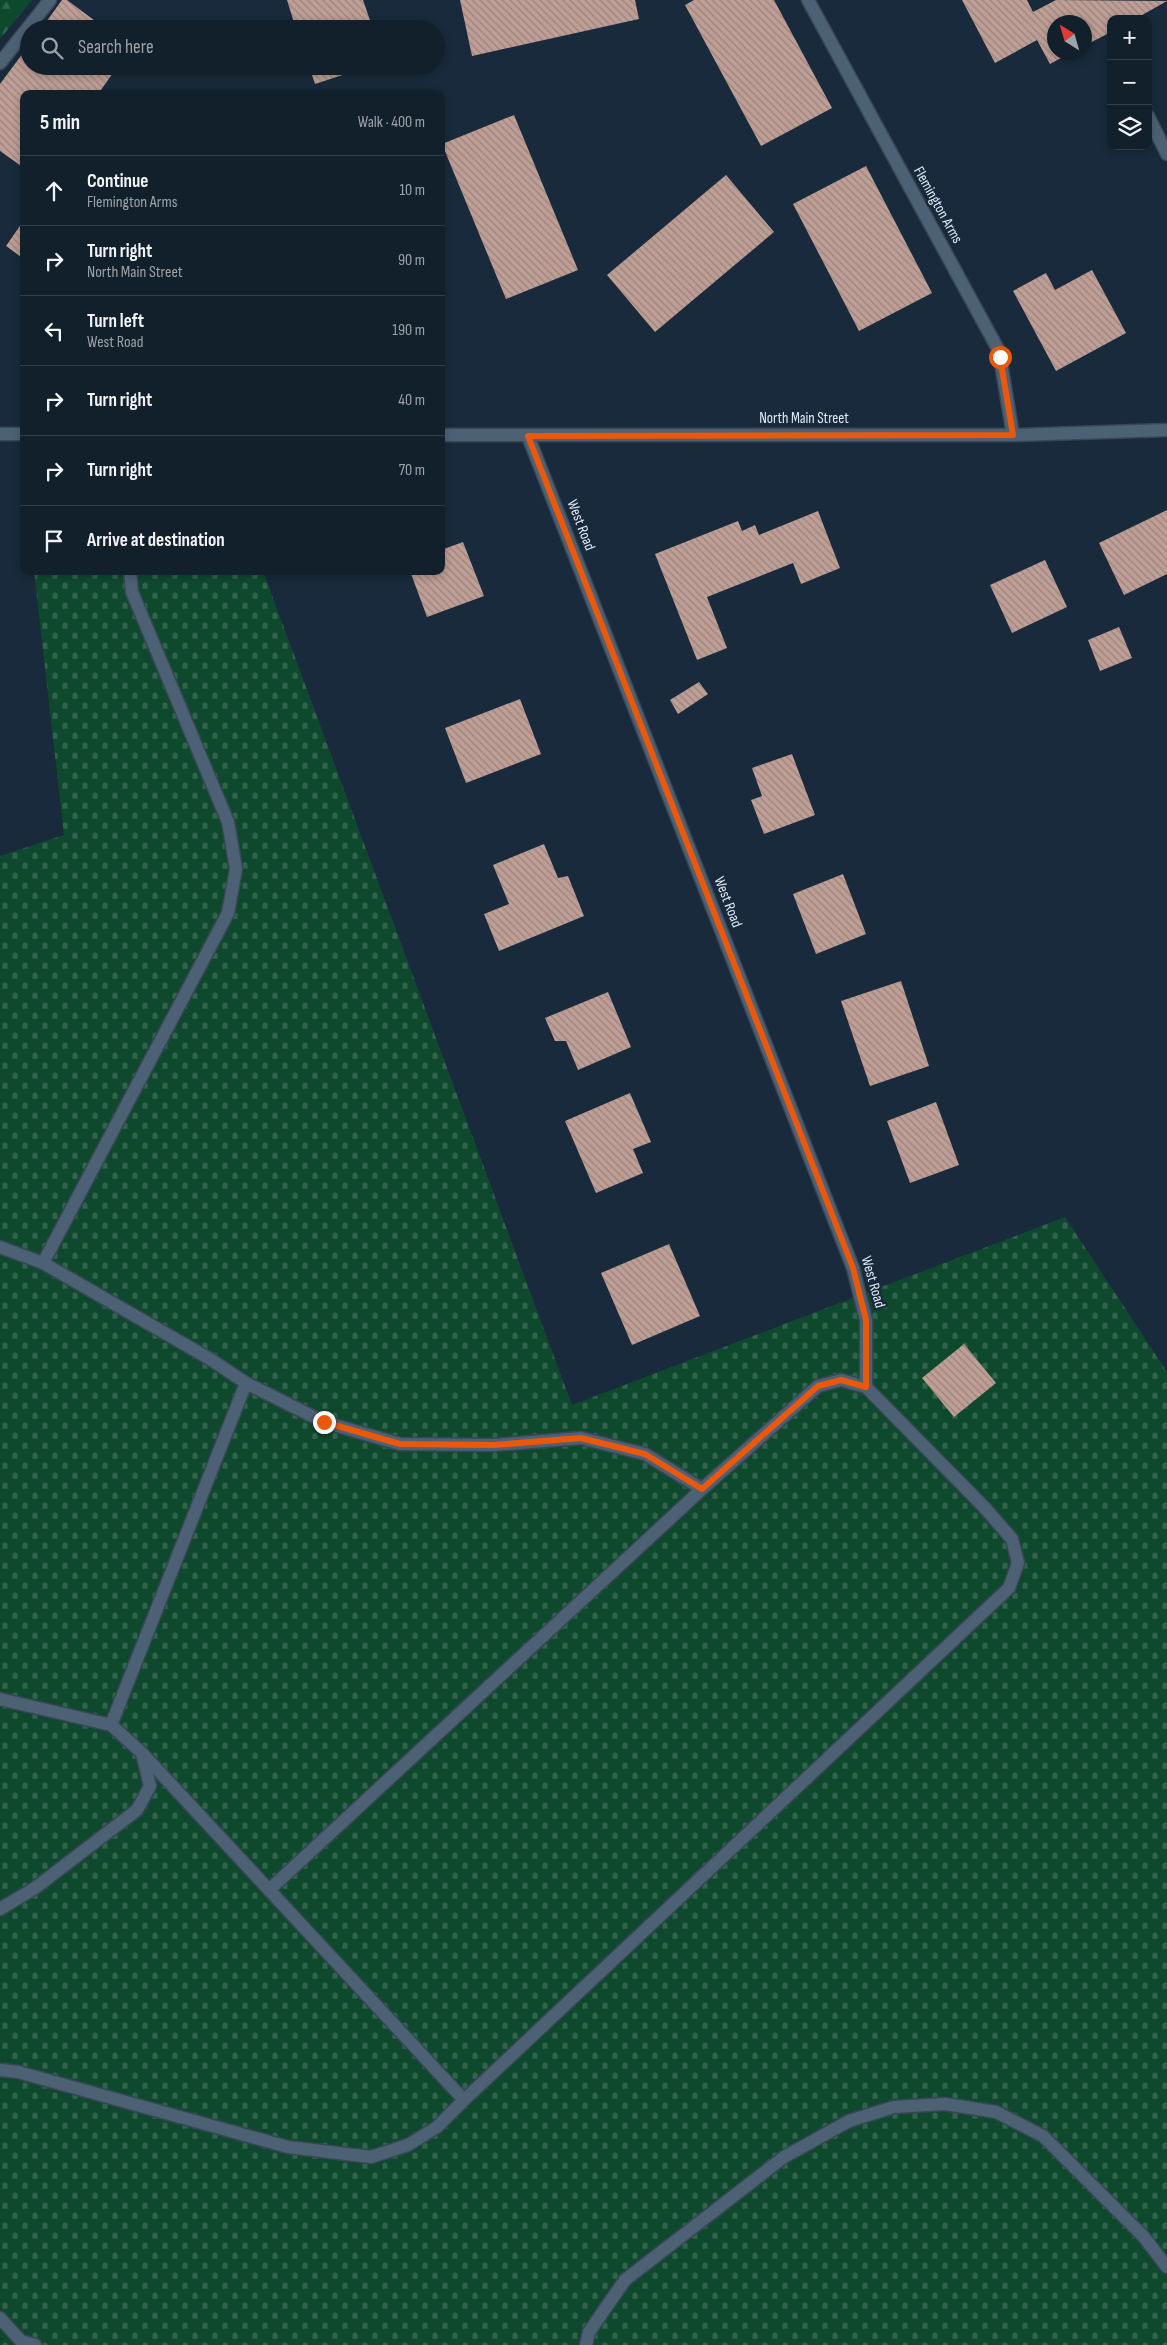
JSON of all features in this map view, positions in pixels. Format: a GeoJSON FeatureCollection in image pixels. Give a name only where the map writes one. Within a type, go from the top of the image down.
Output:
{"type":"FeatureCollection","features":[{"type":"Feature","properties":{"kind":"street"},"geometry":{"type":"LineString","coordinates":[[34,20],[50,0]]}},
{"type":"Feature","properties":{"kind":"street","name":"Flemington Arms"},"geometry":{"type":"LineString","coordinates":[[808,0],[999,351],[1013,435]]}},
{"type":"Feature","properties":{"kind":"street"},"geometry":{"type":"LineString","coordinates":[[0,63],[20,38]]}},
{"type":"Feature","properties":{"kind":"street"},"geometry":{"type":"LineString","coordinates":[[1152,124],[1167,154]]}},
{"type":"Feature","properties":{"kind":"street","name":"North Main Street"},"geometry":{"type":"LineString","coordinates":[[445,436],[1013,435],[1167,430]]}},
{"type":"Feature","properties":{"kind":"street"},"geometry":{"type":"LineString","coordinates":[[0,434],[20,434]]}},
{"type":"Feature","properties":{"kind":"street","name":"West Road"},"geometry":{"type":"LineString","coordinates":[[528,436],[850,1259],[866,1320],[866,1387]]}},
{"type":"Feature","properties":{"kind":"street"},"geometry":{"type":"LineString","coordinates":[[43,1264],[228,913],[236,869],[228,822],[132,592],[130,575]]}},
{"type":"Feature","properties":{"kind":"street"},"geometry":{"type":"LineString","coordinates":[[0,1247],[43,1264],[210,1360],[246,1383],[324,1422],[400,1444],[494,1445],[581,1438],[645,1454],[702,1489]]}},
{"type":"Feature","properties":{"kind":"street"},"geometry":{"type":"LineString","coordinates":[[0,2070],[18,2072],[288,2147],[371,2157],[408,2145],[437,2126],[1009,1588],[1018,1564],[1012,1539],[985,1508],[866,1387],[841,1380],[818,1386],[702,1489],[269,1890]]}},
{"type":"Feature","properties":{"kind":"street"},"geometry":{"type":"LineString","coordinates":[[111,1724],[246,1383]]}},
{"type":"Feature","properties":{"kind":"street"},"geometry":{"type":"LineString","coordinates":[[0,1699],[111,1724],[142,1753],[464,2100]]}},
{"type":"Feature","properties":{"kind":"street"},"geometry":{"type":"LineString","coordinates":[[0,1909],[35,1888],[137,1810],[150,1786],[142,1753]]}},
{"type":"Feature","properties":{"kind":"street"},"geometry":{"type":"LineString","coordinates":[[586,2345],[588,2332],[625,2280],[784,2157],[849,2121],[894,2107],[945,2104],[996,2112],[1043,2136],[1144,2237],[1167,2267]]}},
{"type":"Feature","properties":{"kind":"street"},"geometry":{"type":"LineString","coordinates":[[0,2318],[19,2343],[35,2345]]}},
{"type":"Feature","properties":{"kind":"green space"},"geometry":{"type":"Polygon","coordinates":[[[0,0],[32,0],[0,39],[0,0]]]}},
{"type":"Feature","properties":{"kind":"green space"},"geometry":{"type":"Polygon","coordinates":[[[34,575],[264,575],[572,1405],[1065,1217],[1167,1372],[1167,2345],[0,2345],[0,856],[64,835],[34,575]]]}},
{"type":"Feature","properties":{"kind":"building"},"geometry":{"type":"Polygon","coordinates":[[[62,0],[67,0],[94,20],[48,20],[62,0]]]}},
{"type":"Feature","properties":{"kind":"building"},"geometry":{"type":"Polygon","coordinates":[[[287,0],[363,0],[370,20],[293,20],[287,0]]]}},
{"type":"Feature","properties":{"kind":"building"},"geometry":{"type":"Polygon","coordinates":[[[460,0],[635,0],[639,19],[472,56],[460,0]]]}},
{"type":"Feature","properties":{"kind":"building"},"geometry":{"type":"Polygon","coordinates":[[[694,0],[774,0],[832,108],[761,146],[685,5],[694,0]]]}},
{"type":"Feature","properties":{"kind":"building"},"geometry":{"type":"Polygon","coordinates":[[[962,0],[1027,0],[1033,12],[1056,0],[1167,1],[1142,15],[1107,15],[1107,34],[1092,42],[1092,15],[1047,15],[1047,58],[1037,40],[995,63],[962,0]]]}},
{"type":"Feature","properties":{"kind":"building"},"geometry":{"type":"Polygon","coordinates":[[[20,57],[20,75],[112,75],[101,90],[20,90],[20,165],[0,151],[0,84],[20,57]]]}},
{"type":"Feature","properties":{"kind":"building"},"geometry":{"type":"Polygon","coordinates":[[[1048,60],[1057,60],[1050,64],[1048,60]]]}},
{"type":"Feature","properties":{"kind":"building"},"geometry":{"type":"Polygon","coordinates":[[[312,75],[343,75],[315,84],[312,75]]]}},
{"type":"Feature","properties":{"kind":"building"},"geometry":{"type":"Polygon","coordinates":[[[514,115],[578,270],[506,299],[445,151],[445,143],[514,115]]]}},
{"type":"Feature","properties":{"kind":"building"},"geometry":{"type":"Polygon","coordinates":[[[866,166],[932,293],[859,331],[793,204],[866,166]]]}},
{"type":"Feature","properties":{"kind":"building"},"geometry":{"type":"Polygon","coordinates":[[[726,175],[774,232],[655,332],[607,275],[726,175]]]}},
{"type":"Feature","properties":{"kind":"building"},"geometry":{"type":"Polygon","coordinates":[[[20,226],[20,256],[6,246],[20,226]]]}},
{"type":"Feature","properties":{"kind":"building"},"geometry":{"type":"Polygon","coordinates":[[[1092,270],[1126,333],[1056,371],[1013,291],[1046,273],[1055,290],[1092,270]]]}},
{"type":"Feature","properties":{"kind":"building"},"geometry":{"type":"Polygon","coordinates":[[[1167,510],[1167,574],[1124,595],[1099,543],[1167,510]]]}},
{"type":"Feature","properties":{"kind":"building"},"geometry":{"type":"Polygon","coordinates":[[[818,511],[840,568],[801,584],[793,563],[707,597],[727,648],[697,660],[655,554],[738,521],[742,531],[755,525],[759,535],[818,511]]]}},
{"type":"Feature","properties":{"kind":"building"},"geometry":{"type":"Polygon","coordinates":[[[463,542],[484,596],[427,617],[411,575],[445,575],[445,549],[463,542]]]}},
{"type":"Feature","properties":{"kind":"building"},"geometry":{"type":"Polygon","coordinates":[[[1045,560],[1067,607],[1012,633],[990,585],[1045,560]]]}},
{"type":"Feature","properties":{"kind":"building"},"geometry":{"type":"Polygon","coordinates":[[[1119,627],[1132,658],[1100,671],[1088,640],[1119,627]]]}},
{"type":"Feature","properties":{"kind":"building"},"geometry":{"type":"Polygon","coordinates":[[[699,682],[708,694],[678,714],[670,700],[699,682]]]}},
{"type":"Feature","properties":{"kind":"building"},"geometry":{"type":"Polygon","coordinates":[[[520,699],[541,754],[466,783],[445,728],[520,699]]]}},
{"type":"Feature","properties":{"kind":"building"},"geometry":{"type":"Polygon","coordinates":[[[792,754],[815,815],[764,834],[751,800],[762,796],[752,768],[792,754]]]}},
{"type":"Feature","properties":{"kind":"building"},"geometry":{"type":"Polygon","coordinates":[[[544,844],[558,878],[568,876],[584,916],[499,951],[484,914],[509,904],[493,865],[544,844]]]}},
{"type":"Feature","properties":{"kind":"building"},"geometry":{"type":"Polygon","coordinates":[[[843,874],[866,934],[816,954],[793,894],[843,874]]]}},
{"type":"Feature","properties":{"kind":"building"},"geometry":{"type":"Polygon","coordinates":[[[901,981],[929,1066],[870,1086],[841,1001],[901,981]]]}},
{"type":"Feature","properties":{"kind":"building"},"geometry":{"type":"Polygon","coordinates":[[[608,992],[631,1047],[578,1070],[566,1041],[555,1041],[545,1018],[608,992]]]}},
{"type":"Feature","properties":{"kind":"building"},"geometry":{"type":"Polygon","coordinates":[[[630,1093],[651,1142],[633,1149],[643,1173],[596,1193],[565,1121],[630,1093]]]}},
{"type":"Feature","properties":{"kind":"building"},"geometry":{"type":"Polygon","coordinates":[[[936,1102],[959,1165],[910,1183],[887,1121],[936,1102]]]}},
{"type":"Feature","properties":{"kind":"building"},"geometry":{"type":"Polygon","coordinates":[[[669,1244],[700,1316],[632,1345],[601,1273],[669,1244]]]}},
{"type":"Feature","properties":{"kind":"building"},"geometry":{"type":"Polygon","coordinates":[[[964,1344],[996,1383],[954,1417],[922,1378],[964,1344]]]}},
{"type":"Feature","properties":{"kind":"route"},"geometry":{"type":"LineString","coordinates":[[324,1422],[400,1444],[494,1445],[581,1438],[645,1454],[702,1489],[818,1386],[841,1380],[866,1387],[866,1320],[853,1268],[528,436],[1013,435],[1000,357]]}}]}
